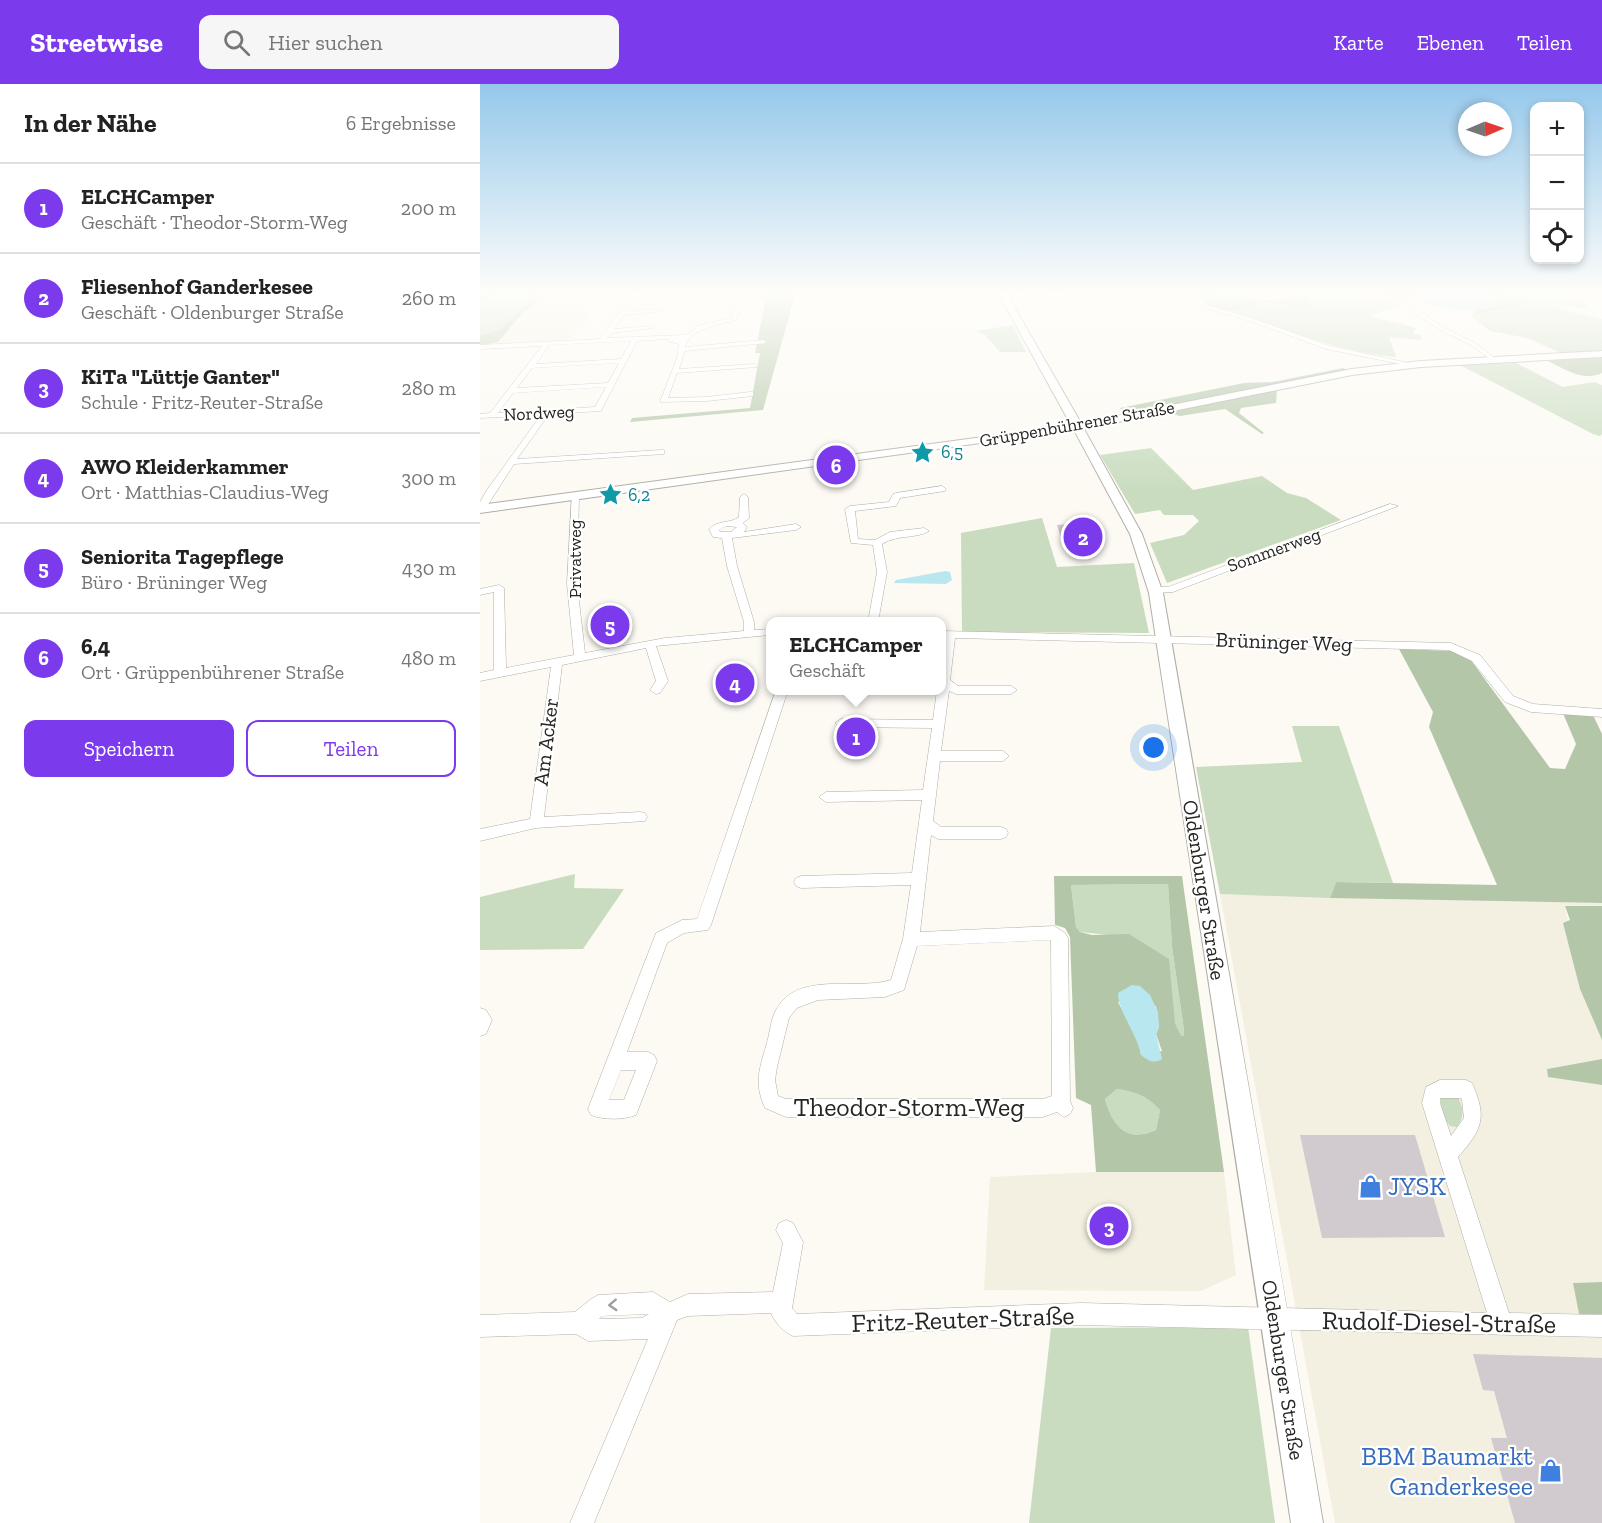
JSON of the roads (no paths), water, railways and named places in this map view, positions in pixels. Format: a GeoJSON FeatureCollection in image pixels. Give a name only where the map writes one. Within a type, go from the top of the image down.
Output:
{"type":"FeatureCollection","features":[{"type":"Feature","properties":{"kind":"main road","name":"Oldenburger Straße"},"geometry":{"type":"LineString","coordinates":[[1040,358],[1079,426],[1136,534],[1155,590],[1276,1320],[1307,1523]]}},
{"type":"Feature","properties":{"kind":"main road","name":"Grüppenbührener Straße"},"geometry":{"type":"LineString","coordinates":[[480,509],[1079,426],[1320,377],[1415,365],[1539,358]]}},
{"type":"Feature","properties":{"kind":"street"},"geometry":{"type":"LineString","coordinates":[[492,416],[536,358]]}},
{"type":"Feature","properties":{"kind":"street"},"geometry":{"type":"LineString","coordinates":[[511,391],[611,385],[625,358]]}},
{"type":"Feature","properties":{"kind":"street"},"geometry":{"type":"LineString","coordinates":[[679,358],[663,400],[726,398],[730,395],[750,394]]}},
{"type":"Feature","properties":{"kind":"street"},"geometry":{"type":"LineString","coordinates":[[1380,358],[1415,365]]}},
{"type":"Feature","properties":{"kind":"street"},"geometry":{"type":"LineString","coordinates":[[1492,358],[1496,361]]}},
{"type":"Feature","properties":{"kind":"street"},"geometry":{"type":"LineString","coordinates":[[530,366],[623,361]]}},
{"type":"Feature","properties":{"kind":"street"},"geometry":{"type":"LineString","coordinates":[[675,371],[755,366]]}},
{"type":"Feature","properties":{"kind":"street","name":"Nordweg"},"geometry":{"type":"LineString","coordinates":[[480,416],[598,409],[611,385]]}},
{"type":"Feature","properties":{"kind":"street"},"geometry":{"type":"LineString","coordinates":[[480,509],[510,462],[546,413]]}},
{"type":"Feature","properties":{"kind":"street"},"geometry":{"type":"LineString","coordinates":[[510,462],[661,452]]}},
{"type":"Feature","properties":{"kind":"street"},"geometry":{"type":"LineString","coordinates":[[924,531],[890,536],[877,543],[854,541],[850,509],[893,504],[896,496],[942,489]]}},
{"type":"Feature","properties":{"kind":"street","name":"Privatweg"},"geometry":{"type":"LineString","coordinates":[[575,496],[572,584],[580,657]]}},
{"type":"Feature","properties":{"kind":"street"},"geometry":{"type":"LineString","coordinates":[[728,537],[738,528],[744,518],[744,497]]}},
{"type":"Feature","properties":{"kind":"street","name":"Sommerweg"},"geometry":{"type":"LineString","coordinates":[[1155,590],[1169,590],[1393,506]]}},
{"type":"Feature","properties":{"kind":"street"},"geometry":{"type":"LineString","coordinates":[[728,537],[716,535],[714,529],[724,523],[738,528],[742,535],[796,527]]}},
{"type":"Feature","properties":{"kind":"street"},"geometry":{"type":"LineString","coordinates":[[728,537],[732,566],[749,622],[749,632]]}},
{"type":"Feature","properties":{"kind":"street"},"geometry":{"type":"LineString","coordinates":[[874,617],[882,572],[877,543]]}},
{"type":"Feature","properties":{"kind":"street"},"geometry":{"type":"LineString","coordinates":[[480,592],[499,588],[500,673]]}},
{"type":"Feature","properties":{"kind":"street"},"geometry":{"type":"LineString","coordinates":[[480,677],[650,644],[766,632]]}},
{"type":"Feature","properties":{"kind":"street","name":"Brüninger Weg"},"geometry":{"type":"LineString","coordinates":[[946,634],[1451,648],[1476,658],[1509,699],[1531,708],[1602,713]]}},
{"type":"Feature","properties":{"kind":"street"},"geometry":{"type":"LineString","coordinates":[[650,644],[662,681],[656,690]]}},
{"type":"Feature","properties":{"kind":"street","name":"Am Acker"},"geometry":{"type":"LineString","coordinates":[[536,823],[556,662]]}},
{"type":"Feature","properties":{"kind":"street"},"geometry":{"type":"LineString","coordinates":[[946,683],[956,690]]}},
{"type":"Feature","properties":{"kind":"street"},"geometry":{"type":"LineString","coordinates":[[943,698],[956,690],[1011,690]]}},
{"type":"Feature","properties":{"kind":"street"},"geometry":{"type":"LineString","coordinates":[[616,1061],[661,938],[681,927],[703,925],[781,695]]}},
{"type":"Feature","properties":{"kind":"street","name":"Theodor-Storm-Weg"},"geometry":{"type":"LineString","coordinates":[[911,939],[1054,933],[1060,939],[1063,1106],[1043,1108],[786,1108],[771,1102],[764,1086],[783,1013],[796,997],[810,993],[885,991],[898,985],[911,939],[933,756],[943,695]]}},
{"type":"Feature","properties":{"kind":"street"},"geometry":{"type":"LineString","coordinates":[[842,723],[938,724]]}},
{"type":"Feature","properties":{"kind":"street"},"geometry":{"type":"LineString","coordinates":[[933,756],[1003,756]]}},
{"type":"Feature","properties":{"kind":"street"},"geometry":{"type":"LineString","coordinates":[[826,796],[928,795]]}},
{"type":"Feature","properties":{"kind":"street"},"geometry":{"type":"LineString","coordinates":[[480,836],[536,823],[640,818]]}},
{"type":"Feature","properties":{"kind":"street"},"geometry":{"type":"LineString","coordinates":[[925,822],[938,833]]}},
{"type":"Feature","properties":{"kind":"street"},"geometry":{"type":"LineString","coordinates":[[922,844],[938,833],[1001,833]]}},
{"type":"Feature","properties":{"kind":"street"},"geometry":{"type":"LineString","coordinates":[[801,882],[918,879]]}},
{"type":"Feature","properties":{"kind":"street"},"geometry":{"type":"LineString","coordinates":[[480,1016],[484,1020],[480,1028]]}},
{"type":"Feature","properties":{"kind":"street"},"geometry":{"type":"LineString","coordinates":[[1448,1154],[1501,1323]]}},
{"type":"Feature","properties":{"kind":"street"},"geometry":{"type":"LineString","coordinates":[[582,1523],[669,1313],[688,1305],[782,1302],[793,1242],[786,1230]]}},
{"type":"Feature","properties":{"kind":"street","name":"Fritz-Reuter-Straße"},"geometry":{"type":"LineString","coordinates":[[782,1302],[781,1312],[793,1325],[1060,1315],[1276,1320]]}},
{"type":"Feature","properties":{"kind":"street"},"geometry":{"type":"LineString","coordinates":[[480,1326],[579,1323],[598,1306],[653,1303],[669,1313]]}},
{"type":"Feature","properties":{"kind":"street","name":"Rudolf-Diesel-Straße"},"geometry":{"type":"LineString","coordinates":[[1276,1320],[1602,1326]]}},
{"type":"Feature","properties":{"kind":"water"},"geometry":{"type":"Polygon","coordinates":[[[950,572],[952,580],[946,584],[894,583],[896,580],[950,572]]]}},
{"type":"Feature","properties":{"kind":"water"},"geometry":{"type":"Polygon","coordinates":[[[1132,985],[1140,986],[1150,995],[1158,1012],[1159,1027],[1156,1034],[1162,1059],[1159,1061],[1151,1061],[1141,1055],[1121,1008],[1118,993],[1132,985]]]}},
{"type":"Feature","properties":{"kind":"waterway"},"geometry":{"type":"LineString","coordinates":[[1471,364],[1514,362]]}},
{"type":"Feature","properties":{"kind":"place","name":"6,5"},"geometry":{"type":"Point","coordinates":[923,452]}},
{"type":"Feature","properties":{"kind":"place","name":"6,4"},"geometry":{"type":"Point","coordinates":[836,465]}},
{"type":"Feature","properties":{"kind":"place","name":"6,2"},"geometry":{"type":"Point","coordinates":[610,495]}},
{"type":"Feature","properties":{"kind":"place","name":"Fliesenhof Ganderkesee"},"geometry":{"type":"Point","coordinates":[1083,537]}},
{"type":"Feature","properties":{"kind":"place","name":"Seniorita Tagepflege"},"geometry":{"type":"Point","coordinates":[610,625]}},
{"type":"Feature","properties":{"kind":"place","name":"AWO Kleiderkammer"},"geometry":{"type":"Point","coordinates":[735,683]}},
{"type":"Feature","properties":{"kind":"place","name":"ELCHCamper"},"geometry":{"type":"Point","coordinates":[856,737]}},
{"type":"Feature","properties":{"kind":"place","name":"JYSK"},"geometry":{"type":"Point","coordinates":[1370,1186]}},
{"type":"Feature","properties":{"kind":"place","name":"KiTa \"Lüttje Ganter\""},"geometry":{"type":"Point","coordinates":[1109,1226]}},
{"type":"Feature","properties":{"kind":"place","name":"BBM Baumarkt Ganderkesee"},"geometry":{"type":"Point","coordinates":[1551,1471]}}]}
